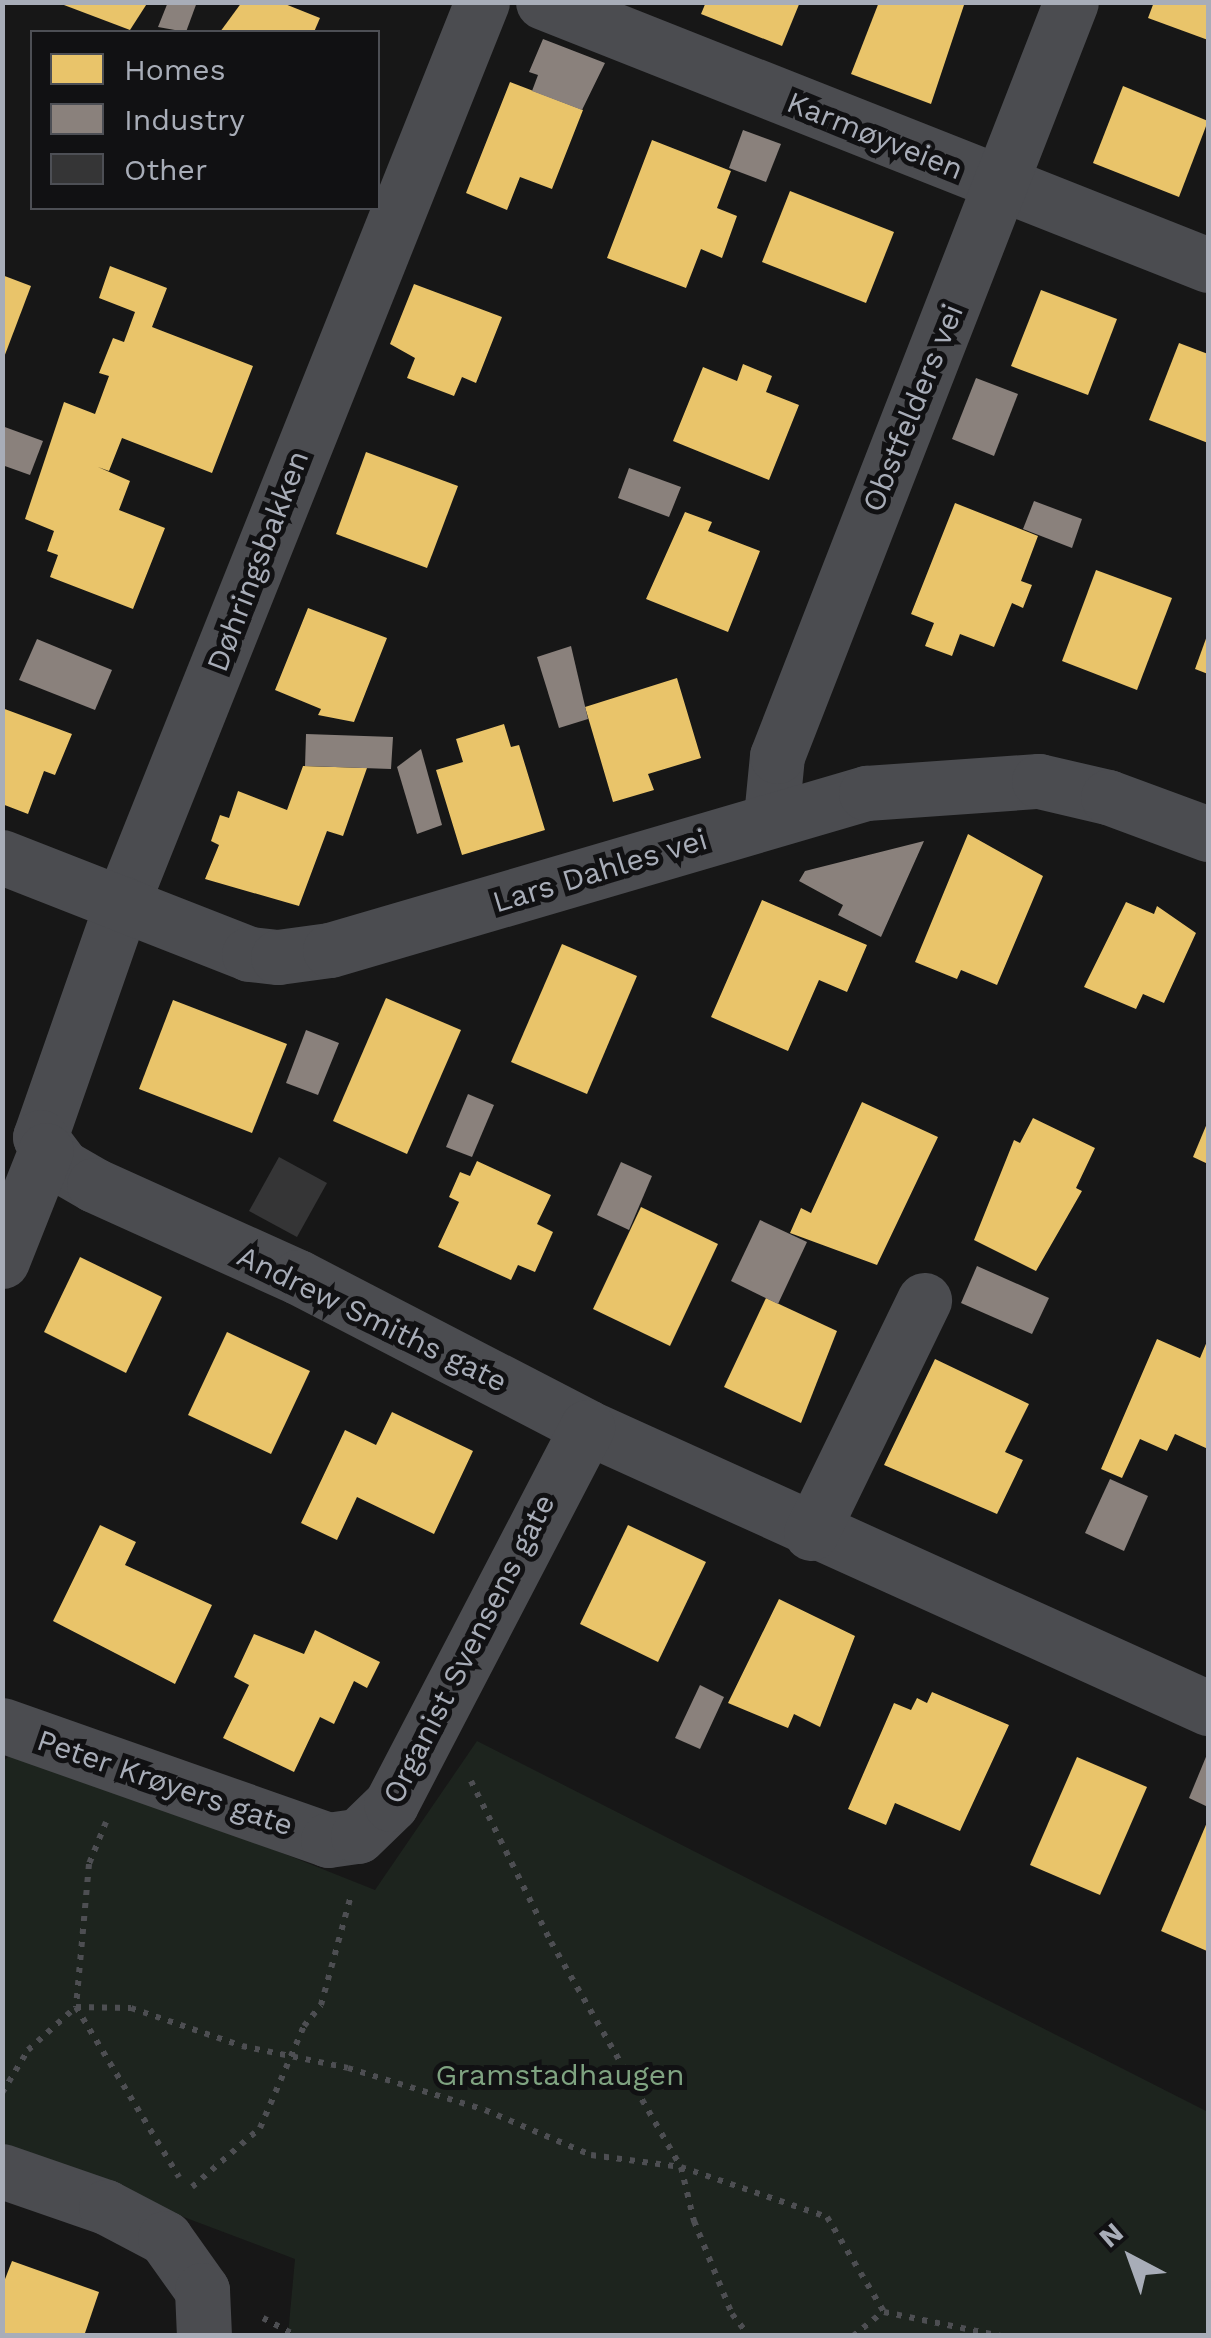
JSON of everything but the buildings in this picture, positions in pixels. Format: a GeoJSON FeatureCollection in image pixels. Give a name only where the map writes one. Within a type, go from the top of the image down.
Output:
{"type":"FeatureCollection","features":[{"type":"Feature","properties":{"kind":"street","name":"Døhringsbakken"},"geometry":{"type":"LineString","coordinates":[[30,1127],[482,2]]}},
{"type":"Feature","properties":{"kind":"street","name":"Karmøyveien"},"geometry":{"type":"LineString","coordinates":[[543,2],[1208,265]]}},
{"type":"Feature","properties":{"kind":"street","name":"Obstfelders vei"},"geometry":{"type":"LineString","coordinates":[[771,817],[776,756],[1071,2]]}},
{"type":"Feature","properties":{"kind":"street","name":"Lars Dahles vei"},"geometry":{"type":"LineString","coordinates":[[2,856],[249,954],[278,957],[330,950],[646,861],[771,817],[866,794],[1039,781],[1108,796],[1208,834]]}},
{"type":"Feature","properties":{"kind":"street"},"geometry":{"type":"LineString","coordinates":[[2,1261],[30,1127]]}},
{"type":"Feature","properties":{"kind":"street","name":"Andrew Smiths gate"},"geometry":{"type":"LineString","coordinates":[[30,1127],[110,1193],[298,1277],[587,1427],[811,1533],[1208,1708]]}},
{"type":"Feature","properties":{"kind":"street"},"geometry":{"type":"LineString","coordinates":[[811,1533],[924,1300]]}},
{"type":"Feature","properties":{"kind":"street","name":"Organist Svensens gate"},"geometry":{"type":"LineString","coordinates":[[343,1838],[391,1804],[587,1427]]}},
{"type":"Feature","properties":{"kind":"street","name":"Peter Krøyers gate"},"geometry":{"type":"LineString","coordinates":[[2,1726],[343,1838]]}},
{"type":"Feature","properties":{"kind":"street"},"geometry":{"type":"LineString","coordinates":[[2,2171],[106,2207],[165,2238],[202,2290],[204,2336]]}},
{"type":"Feature","properties":{"kind":"path"},"geometry":{"type":"LineString","coordinates":[[445,1702],[470,1780],[551,1942],[682,2167],[694,2221],[732,2314],[748,2336]]}},
{"type":"Feature","properties":{"kind":"path"},"geometry":{"type":"LineString","coordinates":[[133,1772],[89,1864],[76,2007],[187,2191],[260,2128],[292,2055],[321,2005],[360,1868],[343,1838]]}},
{"type":"Feature","properties":{"kind":"path"},"geometry":{"type":"LineString","coordinates":[[2,2093],[28,2050],[76,2007],[131,2008],[242,2046],[292,2055],[485,2110],[591,2155],[682,2167],[827,2217],[884,2312],[1001,2336]]}},
{"type":"Feature","properties":{"kind":"path"},"geometry":{"type":"LineString","coordinates":[[853,2336],[884,2312]]}},
{"type":"Feature","properties":{"kind":"green space","name":"Gramstadhaugen"},"geometry":{"type":"Polygon","coordinates":[[[477,1741],[1208,2112],[1208,2335],[288,2335],[295,2259],[3,2149],[2,1762],[12,1754],[49,1760],[375,1890],[477,1741]]]}}]}
